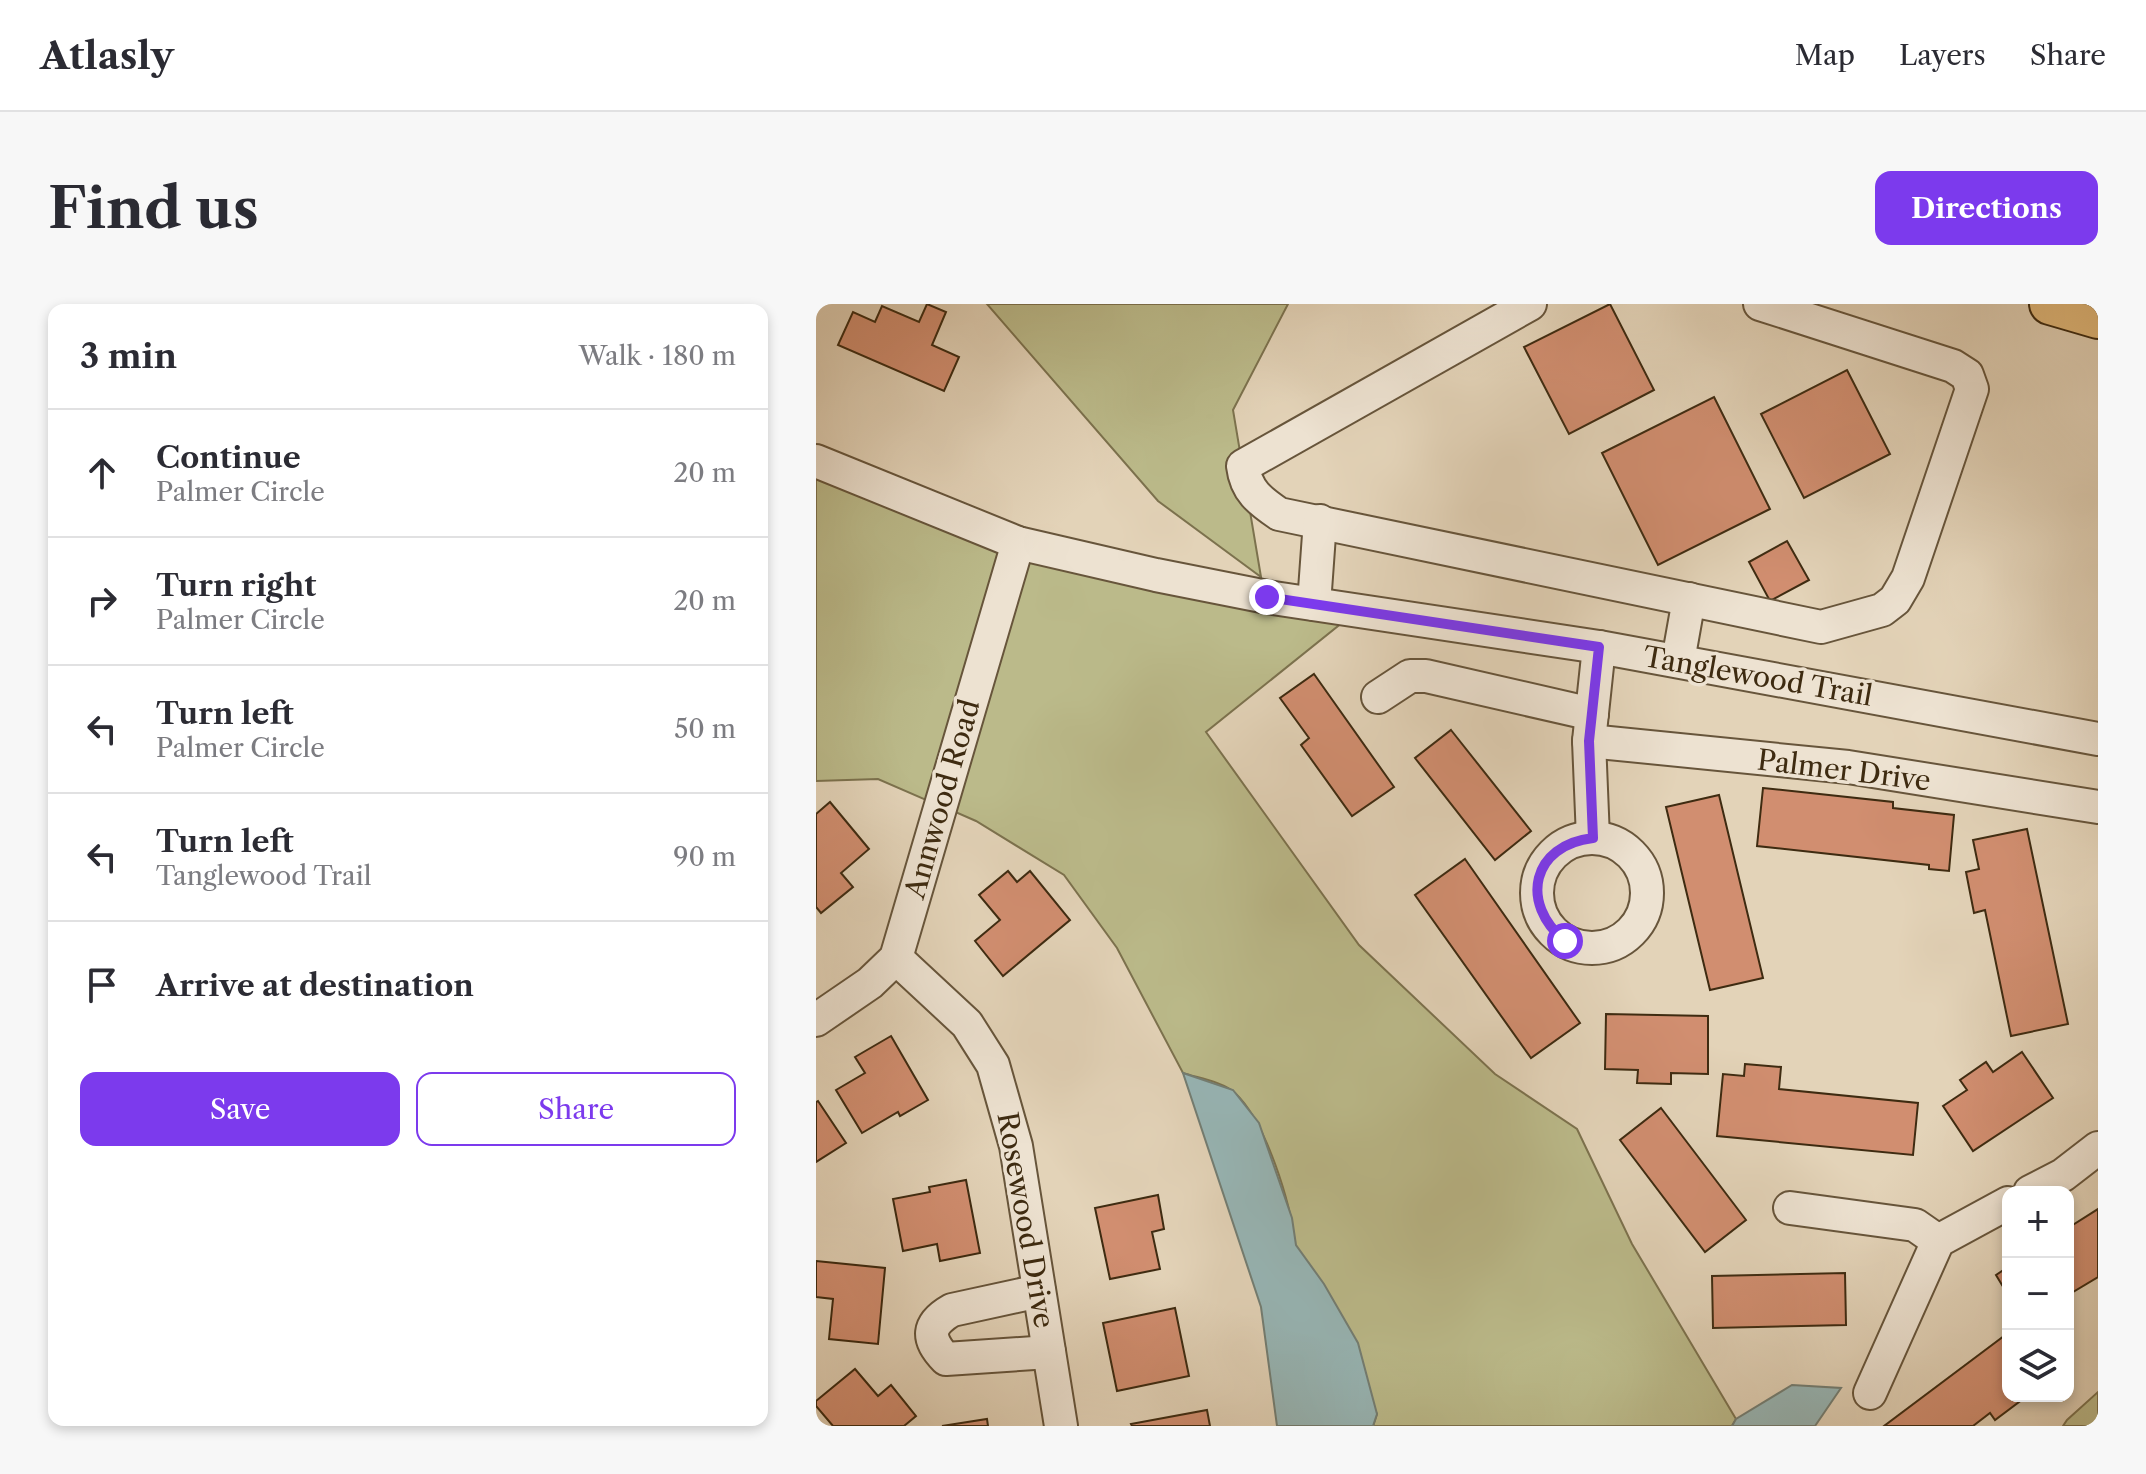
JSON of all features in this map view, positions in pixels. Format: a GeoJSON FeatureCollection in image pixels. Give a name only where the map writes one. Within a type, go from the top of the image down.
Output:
{"type":"FeatureCollection","features":[{"type":"Feature","properties":{"kind":"main road"},"geometry":{"type":"LineString","coordinates":[[2050,304],[2098,318]]}},
{"type":"Feature","properties":{"kind":"street"},"geometry":{"type":"LineString","coordinates":[[1530,304],[1243,466],[1244,481],[1256,498],[1279,514],[1821,627],[1863,618],[1895,600],[1908,578],[1972,389],[1967,375],[1953,366],[1760,304]]}},
{"type":"Feature","properties":{"kind":"street","name":"Tanglewood Trail"},"geometry":{"type":"LineString","coordinates":[[816,461],[1018,543],[1156,575],[1314,604],[1599,647],[2098,739]]}},
{"type":"Feature","properties":{"kind":"street"},"geometry":{"type":"LineString","coordinates":[[1314,604],[1320,521]]}},
{"type":"Feature","properties":{"kind":"street","name":"Annwood Road"},"geometry":{"type":"LineString","coordinates":[[896,958],[1018,543]]}},
{"type":"Feature","properties":{"kind":"street"},"geometry":{"type":"LineString","coordinates":[[1678,661],[1689,599]]}},
{"type":"Feature","properties":{"kind":"street"},"geometry":{"type":"LineString","coordinates":[[1593,838],[1590,728],[1599,647]]}},
{"type":"Feature","properties":{"kind":"street","name":"Palmer Drive"},"geometry":{"type":"LineString","coordinates":[[1378,697],[1410,676],[1426,676],[1590,728],[2098,807]]}},
{"type":"Feature","properties":{"kind":"street"},"geometry":{"type":"LineString","coordinates":[[816,1020],[870,983],[896,958]]}},
{"type":"Feature","properties":{"kind":"street","name":"Rosewood Drive"},"geometry":{"type":"LineString","coordinates":[[896,958],[967,1024],[993,1065],[1016,1146],[1061,1426]]}},
{"type":"Feature","properties":{"kind":"street"},"geometry":{"type":"LineString","coordinates":[[2042,1186],[2063,1175],[2098,1148]]}},
{"type":"Feature","properties":{"kind":"street"},"geometry":{"type":"LineString","coordinates":[[1870,1393],[1938,1241],[2002,1206]]}},
{"type":"Feature","properties":{"kind":"street"},"geometry":{"type":"LineString","coordinates":[[1790,1208],[1915,1225],[1938,1241]]}},
{"type":"Feature","properties":{"kind":"street"},"geometry":{"type":"LineString","coordinates":[[1039,1291],[952,1310],[940,1317],[932,1329],[932,1341],[946,1359],[1049,1352]]}},
{"type":"Feature","properties":{"kind":"shaded area"},"geometry":{"type":"Polygon","coordinates":[[[987,304],[1288,304],[1233,410],[1261,577],[1158,501],[987,304]]]}},
{"type":"Feature","properties":{"kind":"shaded area"},"geometry":{"type":"Polygon","coordinates":[[[816,476],[1000,551],[926,800],[878,779],[816,781],[816,476]]]}},
{"type":"Feature","properties":{"kind":"shaded area"},"geometry":{"type":"Polygon","coordinates":[[[1028,559],[1343,622],[1206,732],[1359,945],[1495,1074],[1577,1129],[1632,1244],[1736,1419],[1732,1426],[1373,1426],[1377,1414],[1295,1245],[1275,1164],[1246,1106],[1224,1086],[1183,1073],[1117,948],[1064,875],[976,821],[953,811],[1028,559]]]}},
{"type":"Feature","properties":{"kind":"shaded area"},"geometry":{"type":"Polygon","coordinates":[[[2098,1392],[2098,1426],[2063,1426],[2067,1420],[2098,1392]]]}},
{"type":"Feature","properties":{"kind":"water"},"geometry":{"type":"Polygon","coordinates":[[[1183,1073],[1233,1090],[1259,1123],[1292,1218],[1296,1245],[1324,1284],[1358,1343],[1377,1414],[1373,1426],[1277,1426],[1261,1307],[1183,1073]]]}},
{"type":"Feature","properties":{"kind":"water"},"geometry":{"type":"Polygon","coordinates":[[[1792,1385],[1841,1388],[1815,1426],[1732,1426],[1736,1419],[1792,1385]]]}},
{"type":"Feature","properties":{"kind":"building"},"geometry":{"type":"Polygon","coordinates":[[[927,304],[946,312],[932,345],[959,357],[944,391],[838,345],[853,312],[875,322],[882,306],[919,322],[927,304]]]}},
{"type":"Feature","properties":{"kind":"building"},"geometry":{"type":"Polygon","coordinates":[[[1610,304],[1654,390],[1569,434],[1524,347],[1610,304]]]}},
{"type":"Feature","properties":{"kind":"building"},"geometry":{"type":"Polygon","coordinates":[[[1847,370],[1890,454],[1804,498],[1761,414],[1847,370]]]}},
{"type":"Feature","properties":{"kind":"building"},"geometry":{"type":"Polygon","coordinates":[[[1714,397],[1770,509],[1658,565],[1602,453],[1714,397]]]}},
{"type":"Feature","properties":{"kind":"building"},"geometry":{"type":"Polygon","coordinates":[[[1787,541],[1809,580],[1770,601],[1749,562],[1787,541]]]}},
{"type":"Feature","properties":{"kind":"building"},"geometry":{"type":"Polygon","coordinates":[[[1314,674],[1394,787],[1352,816],[1301,745],[1309,738],[1280,698],[1314,674]]]}},
{"type":"Feature","properties":{"kind":"building"},"geometry":{"type":"Polygon","coordinates":[[[1451,730],[1531,831],[1495,860],[1415,758],[1451,730]]]}},
{"type":"Feature","properties":{"kind":"building"},"geometry":{"type":"Polygon","coordinates":[[[1763,788],[1893,802],[1893,808],[1954,815],[1949,871],[1929,869],[1929,865],[1757,846],[1763,788]]]}},
{"type":"Feature","properties":{"kind":"building"},"geometry":{"type":"Polygon","coordinates":[[[1719,795],[1763,978],[1710,990],[1666,807],[1719,795]]]}},
{"type":"Feature","properties":{"kind":"building"},"geometry":{"type":"Polygon","coordinates":[[[830,802],[869,849],[841,873],[853,887],[821,913],[816,907],[816,814],[830,802]]]}},
{"type":"Feature","properties":{"kind":"building"},"geometry":{"type":"Polygon","coordinates":[[[2027,829],[2068,1024],[2011,1036],[1985,910],[1974,913],[1966,872],[1979,869],[1973,840],[2027,829]]]}},
{"type":"Feature","properties":{"kind":"building"},"geometry":{"type":"Polygon","coordinates":[[[1465,859],[1580,1023],[1531,1058],[1415,895],[1465,859]]]}},
{"type":"Feature","properties":{"kind":"building"},"geometry":{"type":"Polygon","coordinates":[[[1008,871],[1017,882],[1030,871],[1070,920],[1003,976],[975,941],[1000,920],[979,895],[1008,871]]]}},
{"type":"Feature","properties":{"kind":"building"},"geometry":{"type":"Polygon","coordinates":[[[1606,1014],[1708,1016],[1708,1074],[1671,1073],[1671,1084],[1637,1083],[1638,1070],[1605,1069],[1606,1014]]]}},
{"type":"Feature","properties":{"kind":"building"},"geometry":{"type":"Polygon","coordinates":[[[891,1036],[928,1100],[900,1116],[898,1112],[862,1133],[836,1090],[865,1073],[855,1057],[891,1036]]]}},
{"type":"Feature","properties":{"kind":"building"},"geometry":{"type":"Polygon","coordinates":[[[2022,1052],[2053,1098],[1973,1151],[1943,1106],[1967,1090],[1960,1080],[1986,1062],[1993,1072],[2022,1052]]]}},
{"type":"Feature","properties":{"kind":"building"},"geometry":{"type":"Polygon","coordinates":[[[1745,1064],[1781,1067],[1779,1089],[1918,1103],[1913,1155],[1717,1136],[1723,1074],[1744,1076],[1745,1064]]]}},
{"type":"Feature","properties":{"kind":"building"},"geometry":{"type":"Polygon","coordinates":[[[816,1102],[846,1143],[816,1162],[816,1102]]]}},
{"type":"Feature","properties":{"kind":"building"},"geometry":{"type":"Polygon","coordinates":[[[1661,1108],[1746,1220],[1705,1252],[1620,1140],[1661,1108]]]}},
{"type":"Feature","properties":{"kind":"building"},"geometry":{"type":"Polygon","coordinates":[[[966,1180],[980,1253],[940,1261],[937,1244],[903,1251],[893,1199],[930,1192],[929,1187],[966,1180]]]}},
{"type":"Feature","properties":{"kind":"building"},"geometry":{"type":"Polygon","coordinates":[[[1158,1195],[1164,1229],[1152,1232],[1160,1269],[1110,1279],[1095,1208],[1158,1195]]]}},
{"type":"Feature","properties":{"kind":"building"},"geometry":{"type":"Polygon","coordinates":[[[2098,1209],[2098,1277],[2074,1291],[2074,1258],[2074,1224],[2098,1209]]]}},
{"type":"Feature","properties":{"kind":"building"},"geometry":{"type":"Polygon","coordinates":[[[816,1261],[885,1268],[878,1344],[829,1339],[833,1299],[816,1297],[816,1261]]]}},
{"type":"Feature","properties":{"kind":"building"},"geometry":{"type":"Polygon","coordinates":[[[2002,1271],[2002,1285],[1996,1275],[2002,1271]]]}},
{"type":"Feature","properties":{"kind":"building"},"geometry":{"type":"Polygon","coordinates":[[[1845,1273],[1846,1325],[1713,1328],[1712,1276],[1845,1273]]]}},
{"type":"Feature","properties":{"kind":"building"},"geometry":{"type":"Polygon","coordinates":[[[1175,1308],[1189,1376],[1117,1391],[1103,1323],[1175,1308]]]}},
{"type":"Feature","properties":{"kind":"building"},"geometry":{"type":"Polygon","coordinates":[[[2002,1338],[2002,1402],[2019,1402],[1995,1420],[1990,1413],[1973,1426],[1884,1426],[2002,1338]]]}},
{"type":"Feature","properties":{"kind":"building"},"geometry":{"type":"Polygon","coordinates":[[[855,1369],[878,1396],[891,1385],[916,1416],[904,1426],[833,1426],[816,1406],[816,1401],[855,1369]]]}},
{"type":"Feature","properties":{"kind":"building"},"geometry":{"type":"Polygon","coordinates":[[[1207,1410],[1210,1426],[1131,1424],[1207,1410]]]}},
{"type":"Feature","properties":{"kind":"building"},"geometry":{"type":"Polygon","coordinates":[[[987,1419],[988,1426],[942,1426],[987,1419]]]}},
{"type":"Feature","properties":{"kind":"route"},"geometry":{"type":"LineString","coordinates":[[1267,597],[1599,647],[1589,741],[1593,838],[1575,840],[1559,848],[1546,861],[1538,878],[1537,896],[1541,914],[1551,929],[1565,941]]}}]}
